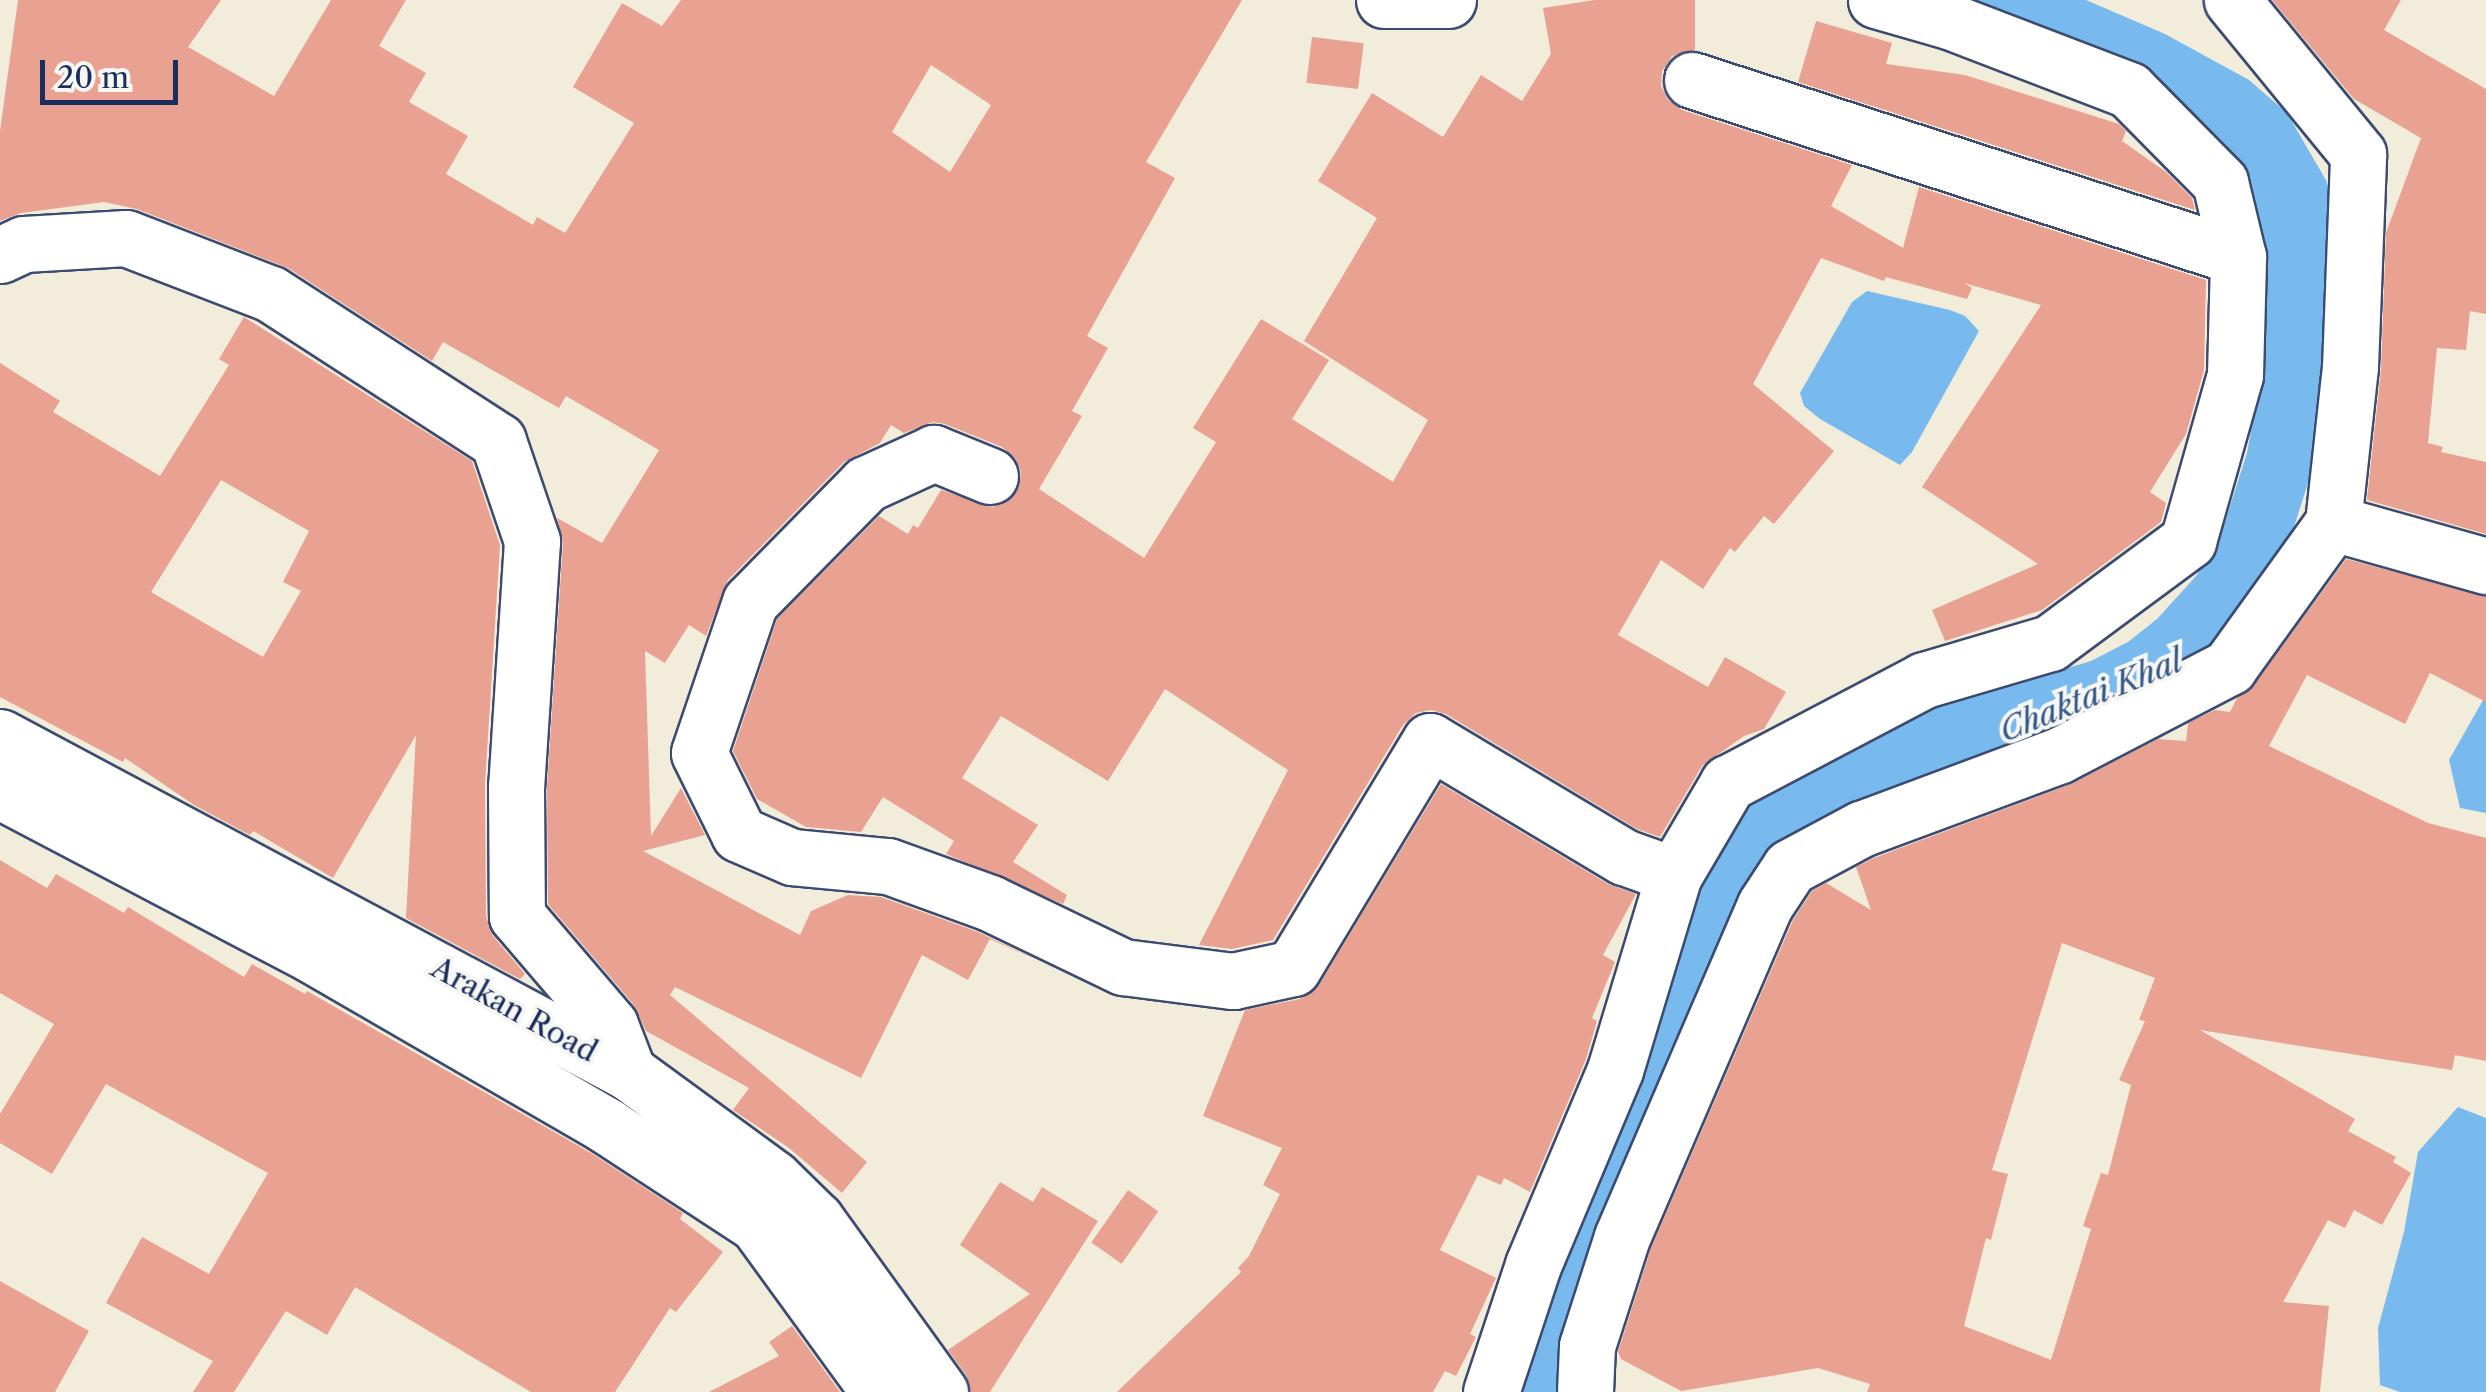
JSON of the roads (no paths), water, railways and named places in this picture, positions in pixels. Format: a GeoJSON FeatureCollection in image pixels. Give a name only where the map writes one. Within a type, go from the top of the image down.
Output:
{"type":"FeatureCollection","features":[{"type":"Feature","properties":{"kind":"street"},"geometry":{"type":"LineString","coordinates":[[1384,0],[1448,0]]}},
{"type":"Feature","properties":{"kind":"street"},"geometry":{"type":"LineString","coordinates":[[1491,1392],[1533,1265],[1615,1070],[1674,875],[1728,783],[1924,680],[2050,643],[2188,542],[2235,375],[2238,258],[2220,182],[2129,90],[1950,21],[1876,0]]}},
{"type":"Feature","properties":{"kind":"street"},"geometry":{"type":"LineString","coordinates":[[1585,1392],[1587,1346],[1622,1237],[1765,905],[1790,867],[1861,828],[2060,754],[2229,667],[2333,522],[2350,367],[2358,154],[2232,0]]}},
{"type":"Feature","properties":{"kind":"street"},"geometry":{"type":"LineString","coordinates":[[1692,80],[2238,258]]}},
{"type":"Feature","properties":{"kind":"street"},"geometry":{"type":"LineString","coordinates":[[0,255],[24,244],[126,238],[270,294],[498,441],[532,540],[516,786],[517,916],[610,1026],[628,1072]]}},
{"type":"Feature","properties":{"kind":"street"},"geometry":{"type":"LineString","coordinates":[[990,476],[934,453],[866,484],[750,602],[699,753],[739,834],[792,856],[888,866],[990,903],[1123,966],[1232,982],[1293,968],[1430,740],[1624,858],[1674,875]]}},
{"type":"Feature","properties":{"kind":"street"},"geometry":{"type":"LineString","coordinates":[[2333,522],[2486,566]]}},
{"type":"Feature","properties":{"kind":"street","name":"Arakan Road"},"geometry":{"type":"LineString","coordinates":[[0,738],[628,1072],[761,1168],[816,1220],[940,1392]]}},
{"type":"Feature","properties":{"kind":"street","name":"Arakan Road"},"geometry":{"type":"LineString","coordinates":[[0,792],[314,956],[607,1126],[757,1224],[879,1392]]}},
{"type":"Feature","properties":{"kind":"water","name":"Chaktai Khal"},"geometry":{"type":"Polygon","coordinates":[[[1926,0],[2086,0],[2165,34],[2249,80],[2287,113],[2327,182],[2333,216],[2329,417],[2286,552],[2197,673],[1802,848],[1565,1392],[1506,1392],[1721,815],[1904,717],[2091,661],[2128,642],[2157,619],[2197,575],[2224,525],[2247,453],[2266,348],[2265,268],[2176,117],[1926,0]]]}},
{"type":"Feature","properties":{"kind":"water"},"geometry":{"type":"Polygon","coordinates":[[[1867,291],[1950,310],[1965,316],[1979,331],[1912,452],[1900,465],[1820,419],[1804,406],[1800,393],[1852,302],[1867,291]]]}},
{"type":"Feature","properties":{"kind":"water"},"geometry":{"type":"Polygon","coordinates":[[[2486,695],[2486,813],[2460,808],[2449,760],[2486,695]]]}},
{"type":"Feature","properties":{"kind":"water"},"geometry":{"type":"Polygon","coordinates":[[[2458,1107],[2486,1118],[2486,1392],[2400,1392],[2380,1385],[2378,1328],[2404,1232],[2418,1152],[2458,1107]]]}}]}
